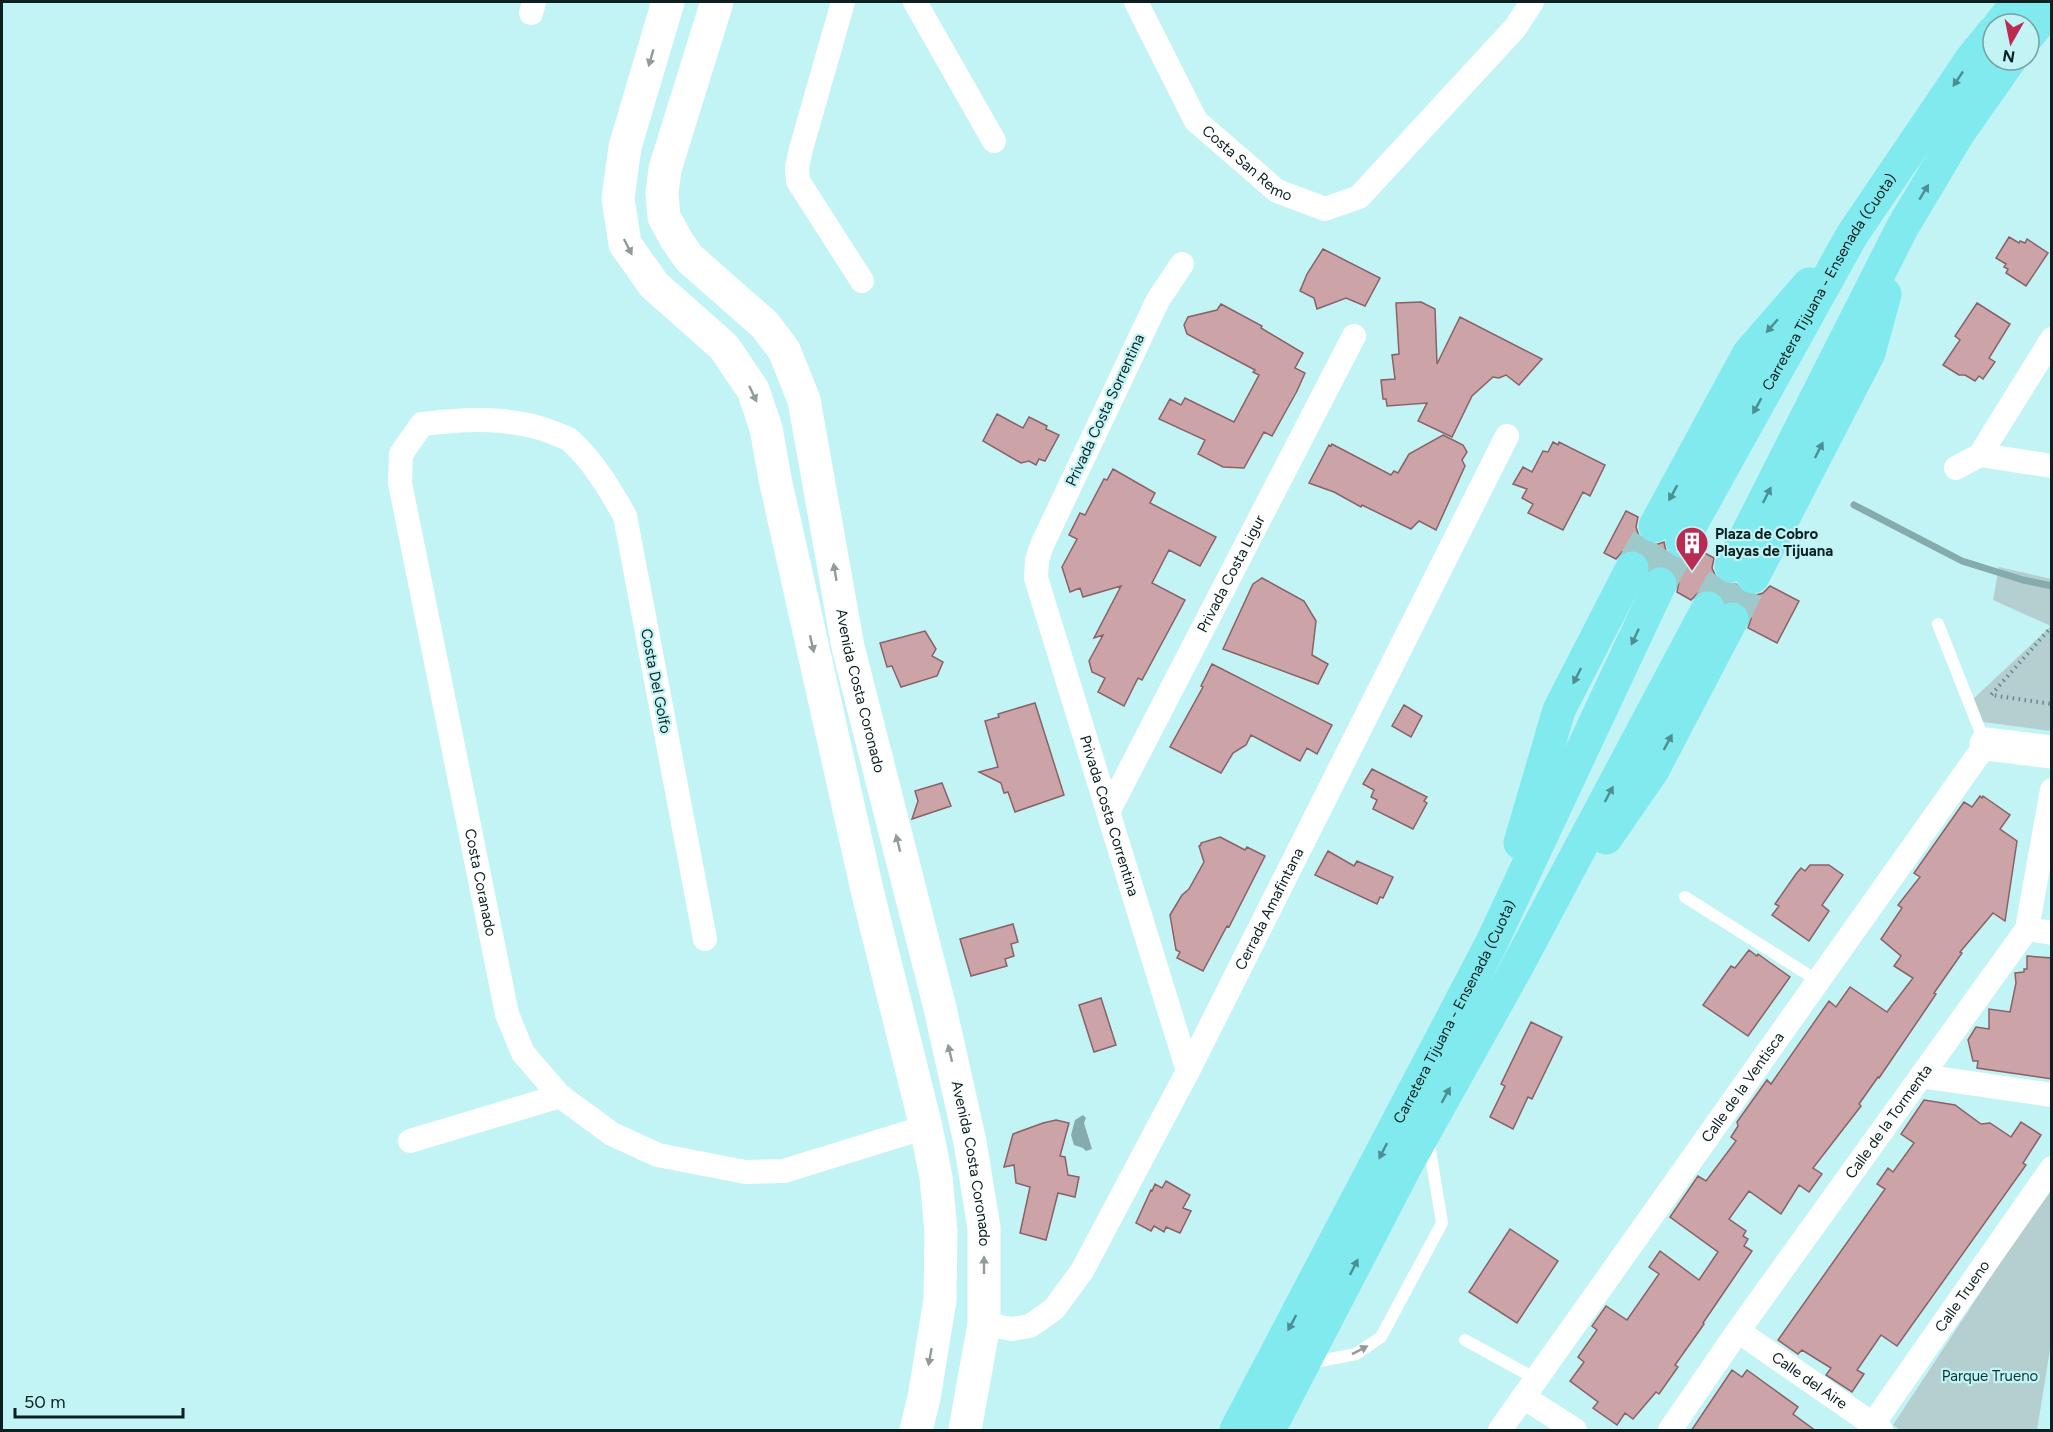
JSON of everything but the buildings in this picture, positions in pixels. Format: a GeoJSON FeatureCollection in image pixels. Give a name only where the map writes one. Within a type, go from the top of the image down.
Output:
{"type":"FeatureCollection","features":[{"type":"Feature","properties":{"kind":"highway"},"geometry":{"type":"LineString","coordinates":[[2041,20],[2052,6]]}},
{"type":"Feature","properties":{"kind":"highway","name":"Carretera Tijuana - Ensenada (Cuota)"},"geometry":{"type":"LineString","coordinates":[[1669,534],[1749,353],[1852,235],[1981,47]]}},
{"type":"Feature","properties":{"kind":"highway"},"geometry":{"type":"LineString","coordinates":[[1742,572],[1869,353],[1902,228],[1958,134],[2002,72]]}},
{"type":"Feature","properties":{"kind":"highway"},"geometry":{"type":"LineString","coordinates":[[1491,944],[1559,710],[1632,568]]}},
{"type":"Feature","properties":{"kind":"highway","name":"Carretera Tijuana - Ensenada (Cuota)"},"geometry":{"type":"LineString","coordinates":[[1236,1431],[1491,944],[1660,584]]}},
{"type":"Feature","properties":{"kind":"highway","name":"Carretera Tijuana - Ensenada (Cuota)"},"geometry":{"type":"LineString","coordinates":[[1269,1431],[1427,1128],[1720,614]]}},
{"type":"Feature","properties":{"kind":"street"},"geometry":{"type":"LineString","coordinates":[[668,2],[625,147],[618,198],[625,244],[654,285],[724,347],[753,390],[766,428],[775,479],[868,894],[926,1127],[936,1177],[941,1232],[940,1300],[924,1398],[916,1431]]}},
{"type":"Feature","properties":{"kind":"street","name":"Avenida Costa Coronado"},"geometry":{"type":"LineString","coordinates":[[717,2],[665,169],[662,193],[664,217],[689,258],[765,325],[784,350],[804,400],[848,647],[940,1008],[970,1142],[984,1228],[984,1324],[965,1431]]}},
{"type":"Feature","properties":{"kind":"street"},"geometry":{"type":"LineString","coordinates":[[843,2],[797,168],[798,181],[862,281]]}},
{"type":"Feature","properties":{"kind":"street"},"geometry":{"type":"LineString","coordinates":[[915,2],[994,141]]}},
{"type":"Feature","properties":{"kind":"street","name":"Costa San Remo"},"geometry":{"type":"LineString","coordinates":[[1136,2],[1196,122],[1277,191],[1325,209],[1359,197],[1515,28],[1533,2]]}},
{"type":"Feature","properties":{"kind":"street","name":"Privada Costa Sorrentina"},"geometry":{"type":"LineString","coordinates":[[1037,560],[1158,300],[1182,264]]}},
{"type":"Feature","properties":{"kind":"street","name":"Privada Costa Ligur"},"geometry":{"type":"LineString","coordinates":[[1108,812],[1354,336]]}},
{"type":"Feature","properties":{"kind":"street"},"geometry":{"type":"LineString","coordinates":[[1956,468],[1980,455],[2052,339]]}},
{"type":"Feature","properties":{"kind":"street","name":"Costa Coranado"},"geometry":{"type":"LineString","coordinates":[[570,440],[538,427],[504,421],[459,420],[422,424],[401,454],[400,483],[507,1014],[523,1053],[561,1096],[612,1134],[658,1155],[745,1172],[784,1171],[926,1127]]}},
{"type":"Feature","properties":{"kind":"street","name":"Cerrada Amafintana"},"geometry":{"type":"LineString","coordinates":[[984,1324],[1012,1329],[1030,1326],[1054,1309],[1082,1271],[1188,1071],[1507,436]]}},
{"type":"Feature","properties":{"kind":"street","name":"Costa Del Golfo"},"geometry":{"type":"LineString","coordinates":[[570,440],[602,478],[625,516],[705,939]]}},
{"type":"Feature","properties":{"kind":"street"},"geometry":{"type":"LineString","coordinates":[[1980,455],[2052,466]]}},
{"type":"Feature","properties":{"kind":"street","name":"Privada Costa Correntina"},"geometry":{"type":"LineString","coordinates":[[1037,560],[1036,578],[1188,1071]]}},
{"type":"Feature","properties":{"kind":"street"},"geometry":{"type":"LineString","coordinates":[[1986,744],[2052,752]]}},
{"type":"Feature","properties":{"kind":"street","name":"Calle de la Ventisca"},"geometry":{"type":"LineString","coordinates":[[1500,1431],[1986,744]]}},
{"type":"Feature","properties":{"kind":"street","name":"Calle de la Tormenta"},"geometry":{"type":"LineString","coordinates":[[1670,1431],[1738,1331],[2027,929],[2052,790]]}},
{"type":"Feature","properties":{"kind":"street"},"geometry":{"type":"LineString","coordinates":[[868,894],[908,884]]}},
{"type":"Feature","properties":{"kind":"street"},"geometry":{"type":"LineString","coordinates":[[2027,929],[2052,933]]}},
{"type":"Feature","properties":{"kind":"street"},"geometry":{"type":"LineString","coordinates":[[1921,1076],[2052,1095]]}},
{"type":"Feature","properties":{"kind":"street"},"geometry":{"type":"LineString","coordinates":[[410,1141],[561,1096]]}},
{"type":"Feature","properties":{"kind":"street","name":"Calle Trueno"},"geometry":{"type":"LineString","coordinates":[[1877,1428],[2052,1168]]}},
{"type":"Feature","properties":{"kind":"street","name":"Calle del Aire"},"geometry":{"type":"LineString","coordinates":[[1738,1331],[1877,1428]]}},
{"type":"Feature","properties":{"kind":"street"},"geometry":{"type":"LineString","coordinates":[[1529,1388],[1575,1431]]}},
{"type":"Feature","properties":{"kind":"lane"},"geometry":{"type":"LineString","coordinates":[[1938,624],[1986,744]]}},
{"type":"Feature","properties":{"kind":"lane"},"geometry":{"type":"LineString","coordinates":[[1684,897],[1818,981]]}},
{"type":"Feature","properties":{"kind":"lane"},"geometry":{"type":"LineString","coordinates":[[1303,1364],[1356,1354],[1381,1337],[1442,1223],[1427,1128]]}},
{"type":"Feature","properties":{"kind":"lane"},"geometry":{"type":"LineString","coordinates":[[1465,1340],[1529,1388]]}},
{"type":"Feature","properties":{"kind":"path"},"geometry":{"type":"LineString","coordinates":[[2052,626],[1991,695],[2052,704]]}},
{"type":"Feature","properties":{"kind":"green space"},"geometry":{"type":"Polygon","coordinates":[[[1999,567],[2051,579],[2051,626],[1993,600],[1999,567]]]}},
{"type":"Feature","properties":{"kind":"green space"},"geometry":{"type":"Polygon","coordinates":[[[2051,626],[2051,731],[1983,722],[1972,700],[2051,626]]]}},
{"type":"Feature","properties":{"kind":"green space","name":"Parque Trueno"},"geometry":{"type":"Polygon","coordinates":[[[2050,1187],[2051,1343],[2037,1430],[1900,1430],[1893,1425],[2050,1187]]]}},
{"type":"Feature","properties":{"kind":"shaded area"},"geometry":{"type":"Polygon","coordinates":[[[1083,1115],[1086,1118],[1084,1123],[1092,1149],[1086,1151],[1074,1145],[1071,1135],[1075,1120],[1083,1115]]]}},
{"type":"Feature","properties":{"kind":"waterway"},"geometry":{"type":"LineString","coordinates":[[1854,505],[1962,561],[2023,580],[2052,586]]}},
{"type":"Feature","properties":{"kind":"tunnel"},"geometry":{"type":"LineString","coordinates":[[1632,568],[1655,526]]}},
{"type":"Feature","properties":{"kind":"tunnel"},"geometry":{"type":"LineString","coordinates":[[1660,584],[1682,541]]}},
{"type":"Feature","properties":{"kind":"tunnel"},"geometry":{"type":"LineString","coordinates":[[1708,608],[1731,566]]}},
{"type":"Feature","properties":{"kind":"tunnel"},"geometry":{"type":"LineString","coordinates":[[1732,619],[1753,577]]}},
{"type":"Feature","properties":{"kind":"place","name":"Plaza de Cobro Playas de Tijuana"},"geometry":{"type":"Point","coordinates":[1692,572]}}]}
